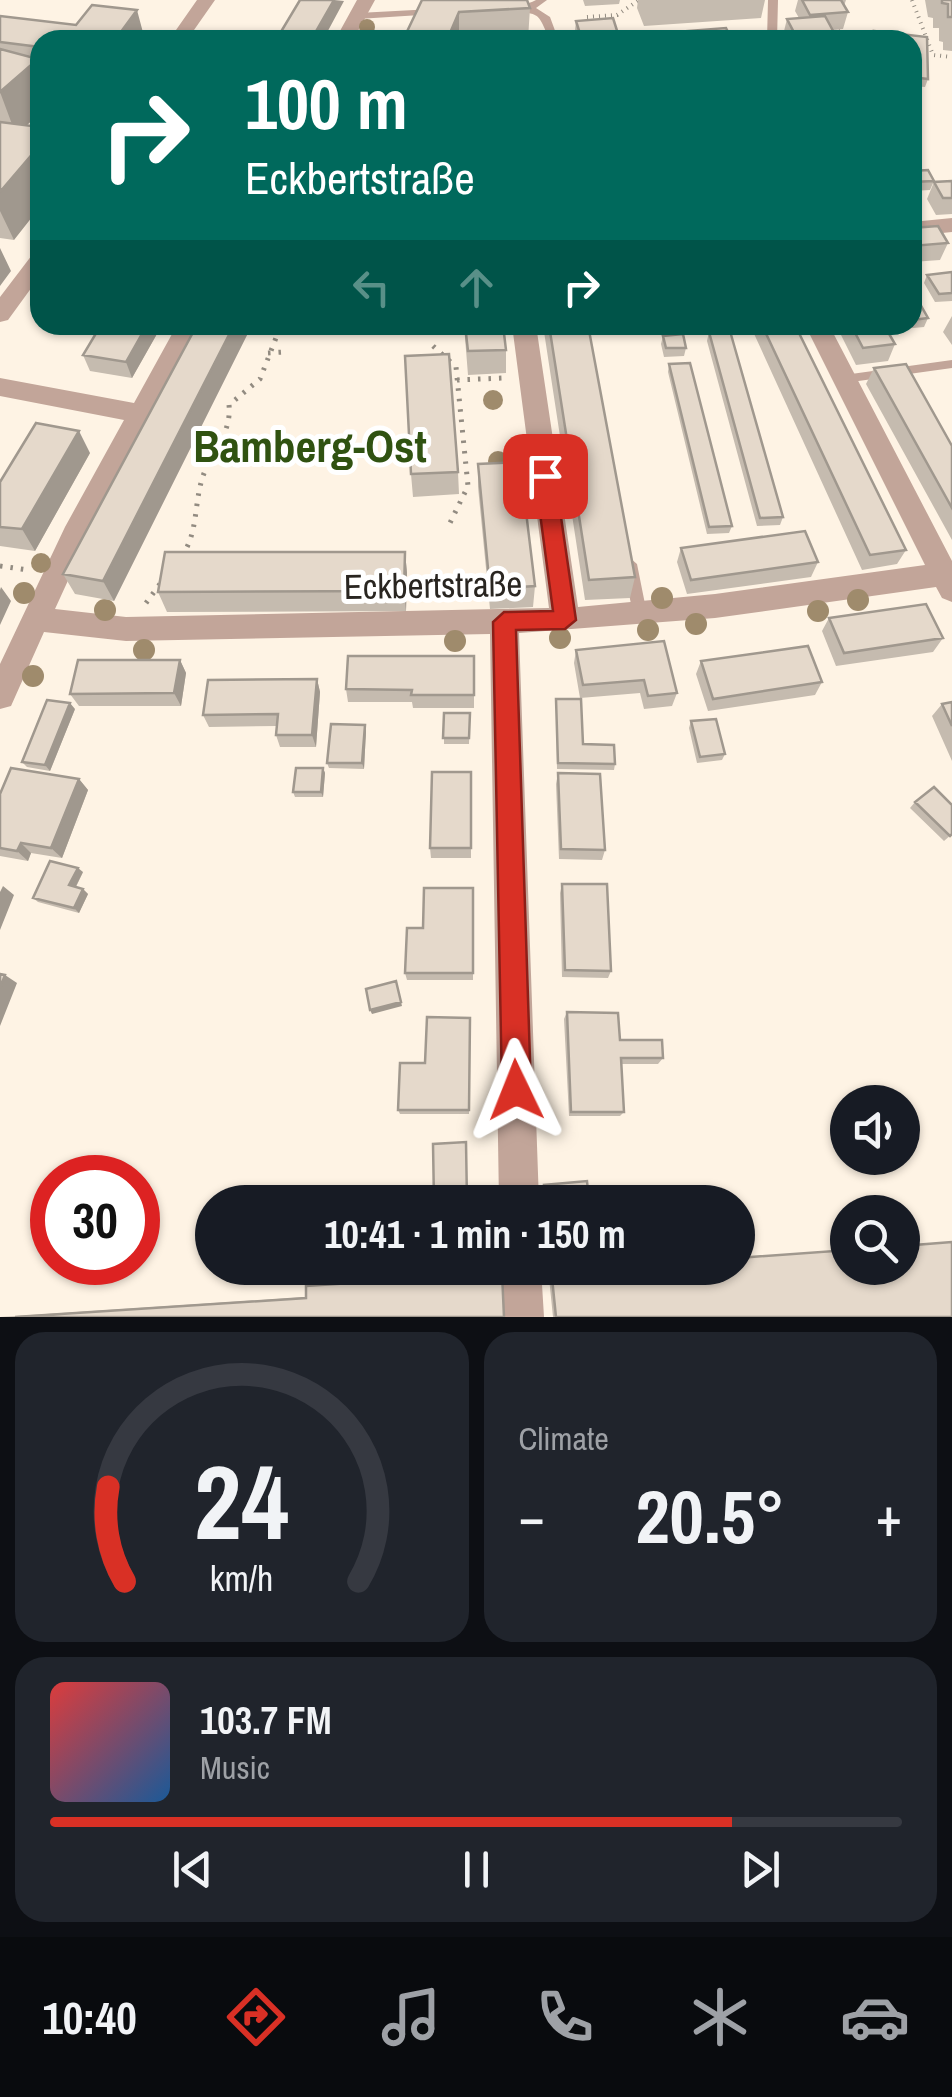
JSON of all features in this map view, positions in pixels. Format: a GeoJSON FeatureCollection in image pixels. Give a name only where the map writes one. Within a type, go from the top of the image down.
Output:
{"type":"FeatureCollection","features":[{"type":"Feature","properties":{"kind":"street"},"geometry":{"type":"LineString","coordinates":[[185,30],[206,0]]}},
{"type":"Feature","properties":{"kind":"street"},"geometry":{"type":"LineString","coordinates":[[350,30],[362,8]]}},
{"type":"Feature","properties":{"kind":"street"},"geometry":{"type":"LineString","coordinates":[[922,228],[952,226]]}},
{"type":"Feature","properties":{"kind":"street"},"geometry":{"type":"LineString","coordinates":[[0,314],[30,274]]}},
{"type":"Feature","properties":{"kind":"street"},"geometry":{"type":"LineString","coordinates":[[0,696],[79,526],[183,335]]}},
{"type":"Feature","properties":{"kind":"street"},"geometry":{"type":"LineString","coordinates":[[525,335],[565,620]]}},
{"type":"Feature","properties":{"kind":"street"},"geometry":{"type":"LineString","coordinates":[[821,335],[949,580]]}},
{"type":"Feature","properties":{"kind":"street"},"geometry":{"type":"LineString","coordinates":[[0,387],[140,414]]}},
{"type":"Feature","properties":{"kind":"street","name":"Eckbertstraße"},"geometry":{"type":"LineString","coordinates":[[34,619],[126,628],[565,620],[949,580]]}},
{"type":"Feature","properties":{"kind":"street"},"geometry":{"type":"LineString","coordinates":[[504,622],[519,1185]]}},
{"type":"Feature","properties":{"kind":"street"},"geometry":{"type":"LineString","coordinates":[[521,1285],[522,1317]]}},
{"type":"Feature","properties":{"kind":"lane"},"geometry":{"type":"LineString","coordinates":[[493,10],[530,8],[542,0]]}},
{"type":"Feature","properties":{"kind":"lane"},"geometry":{"type":"LineString","coordinates":[[772,30],[773,0]]}},
{"type":"Feature","properties":{"kind":"lane"},"geometry":{"type":"LineString","coordinates":[[362,8],[437,12]]}},
{"type":"Feature","properties":{"kind":"lane"},"geometry":{"type":"LineString","coordinates":[[530,8],[547,18],[550,30]]}},
{"type":"Feature","properties":{"kind":"lane"},"geometry":{"type":"LineString","coordinates":[[844,379],[950,368]]}},
{"type":"Feature","properties":{"kind":"lane"},"geometry":{"type":"LineString","coordinates":[[627,546],[640,614]]}},
{"type":"Feature","properties":{"kind":"path"},"geometry":{"type":"LineString","coordinates":[[547,18],[616,15],[639,0]]}},
{"type":"Feature","properties":{"kind":"path"},"geometry":{"type":"LineString","coordinates":[[912,0],[934,55],[952,57]]}},
{"type":"Feature","properties":{"kind":"path"},"geometry":{"type":"LineString","coordinates":[[174,566],[196,539],[202,478],[232,419],[229,405],[260,380],[276,335]]}},
{"type":"Feature","properties":{"kind":"path"},"geometry":{"type":"LineString","coordinates":[[433,346],[456,367],[468,486],[449,525]]}},
{"type":"Feature","properties":{"kind":"path"},"geometry":{"type":"LineString","coordinates":[[268,353],[283,352]]}},
{"type":"Feature","properties":{"kind":"path"},"geometry":{"type":"LineString","coordinates":[[457,380],[531,377]]}},
{"type":"Feature","properties":{"kind":"path"},"geometry":{"type":"LineString","coordinates":[[126,628],[164,580]]}},
{"type":"Feature","properties":{"kind":"building"},"geometry":{"type":"Polygon","coordinates":[[[300,0],[334,0],[317,30],[282,30],[300,0]]]}},
{"type":"Feature","properties":{"kind":"building"},"geometry":{"type":"Polygon","coordinates":[[[422,0],[527,0],[530,8],[459,12],[451,30],[408,30],[422,0]]]}},
{"type":"Feature","properties":{"kind":"building"},"geometry":{"type":"Polygon","coordinates":[[[802,0],[841,0],[848,12],[810,15],[802,0]]]}},
{"type":"Feature","properties":{"kind":"building"},"geometry":{"type":"Polygon","coordinates":[[[942,0],[952,0],[952,17],[948,17],[948,4],[942,0]]]}},
{"type":"Feature","properties":{"kind":"building"},"geometry":{"type":"Polygon","coordinates":[[[92,5],[137,10],[122,30],[30,30],[30,46],[0,42],[0,16],[76,25],[92,5]]]}},
{"type":"Feature","properties":{"kind":"building"},"geometry":{"type":"Polygon","coordinates":[[[825,16],[833,30],[793,30],[787,19],[825,16]]]}},
{"type":"Feature","properties":{"kind":"building"},"geometry":{"type":"Polygon","coordinates":[[[613,18],[617,30],[579,30],[576,21],[613,18]]]}},
{"type":"Feature","properties":{"kind":"building"},"geometry":{"type":"Polygon","coordinates":[[[922,36],[927,37],[928,79],[922,78],[922,36]]]}},
{"type":"Feature","properties":{"kind":"building"},"geometry":{"type":"Polygon","coordinates":[[[0,49],[30,57],[30,66],[0,92],[0,49]]]}},
{"type":"Feature","properties":{"kind":"building"},"geometry":{"type":"Polygon","coordinates":[[[0,122],[30,126],[30,157],[0,192],[0,122]]]}},
{"type":"Feature","properties":{"kind":"building"},"geometry":{"type":"Polygon","coordinates":[[[922,170],[928,170],[934,181],[922,182],[922,170]]]}},
{"type":"Feature","properties":{"kind":"building"},"geometry":{"type":"Polygon","coordinates":[[[952,181],[952,198],[943,198],[934,182],[952,181]]]}},
{"type":"Feature","properties":{"kind":"building"},"geometry":{"type":"Polygon","coordinates":[[[938,226],[948,243],[922,245],[922,227],[938,226]]]}},
{"type":"Feature","properties":{"kind":"building"},"geometry":{"type":"Polygon","coordinates":[[[952,272],[952,293],[939,294],[927,275],[952,272]]]}},
{"type":"Feature","properties":{"kind":"building"},"geometry":{"type":"Polygon","coordinates":[[[95,335],[141,335],[126,362],[83,355],[95,335]]]}},
{"type":"Feature","properties":{"kind":"building"},"geometry":{"type":"Polygon","coordinates":[[[192,335],[229,335],[103,581],[63,574],[192,335]]]}},
{"type":"Feature","properties":{"kind":"building"},"geometry":{"type":"Polygon","coordinates":[[[466,335],[504,335],[506,350],[468,351],[466,335]]]}},
{"type":"Feature","properties":{"kind":"building"},"geometry":{"type":"Polygon","coordinates":[[[551,335],[590,335],[635,577],[589,580],[551,335]]]}},
{"type":"Feature","properties":{"kind":"building"},"geometry":{"type":"Polygon","coordinates":[[[683,335],[686,348],[666,348],[663,336],[683,335]]]}},
{"type":"Feature","properties":{"kind":"building"},"geometry":{"type":"Polygon","coordinates":[[[710,335],[731,335],[783,517],[760,518],[710,335]]]}},
{"type":"Feature","properties":{"kind":"building"},"geometry":{"type":"Polygon","coordinates":[[[767,335],[800,335],[906,550],[870,555],[767,335]]]}},
{"type":"Feature","properties":{"kind":"building"},"geometry":{"type":"Polygon","coordinates":[[[856,335],[890,335],[895,344],[863,348],[856,335]]]}},
{"type":"Feature","properties":{"kind":"building"},"geometry":{"type":"Polygon","coordinates":[[[449,354],[458,472],[411,474],[405,356],[449,354]]]}},
{"type":"Feature","properties":{"kind":"building"},"geometry":{"type":"Polygon","coordinates":[[[690,363],[732,526],[709,527],[669,364],[690,363]]]}},
{"type":"Feature","properties":{"kind":"building"},"geometry":{"type":"Polygon","coordinates":[[[906,364],[952,446],[952,508],[874,368],[906,364]]]}},
{"type":"Feature","properties":{"kind":"building"},"geometry":{"type":"Polygon","coordinates":[[[36,423],[79,431],[22,529],[0,527],[0,482],[36,423]]]}},
{"type":"Feature","properties":{"kind":"building"},"geometry":{"type":"Polygon","coordinates":[[[520,462],[535,586],[490,589],[478,464],[520,462]]]}},
{"type":"Feature","properties":{"kind":"building"},"geometry":{"type":"Polygon","coordinates":[[[805,531],[818,562],[691,580],[681,548],[805,531]]]}},
{"type":"Feature","properties":{"kind":"building"},"geometry":{"type":"Polygon","coordinates":[[[165,552],[405,552],[404,591],[158,592],[165,552]]]}},
{"type":"Feature","properties":{"kind":"building"},"geometry":{"type":"Polygon","coordinates":[[[926,604],[943,638],[844,653],[829,618],[926,604]]]}},
{"type":"Feature","properties":{"kind":"building"},"geometry":{"type":"Polygon","coordinates":[[[664,641],[677,693],[648,696],[644,680],[583,685],[576,650],[664,641]]]}},
{"type":"Feature","properties":{"kind":"building"},"geometry":{"type":"Polygon","coordinates":[[[808,646],[822,682],[713,699],[701,661],[808,646]]]}},
{"type":"Feature","properties":{"kind":"building"},"geometry":{"type":"Polygon","coordinates":[[[348,656],[474,656],[474,695],[346,689],[348,656]]]}},
{"type":"Feature","properties":{"kind":"building"},"geometry":{"type":"Polygon","coordinates":[[[78,660],[180,660],[174,693],[70,694],[78,660]]]}},
{"type":"Feature","properties":{"kind":"building"},"geometry":{"type":"Polygon","coordinates":[[[317,679],[312,735],[276,735],[278,714],[203,715],[208,680],[317,679]]]}},
{"type":"Feature","properties":{"kind":"building"},"geometry":{"type":"Polygon","coordinates":[[[556,699],[581,699],[583,744],[614,745],[615,764],[558,763],[556,699]]]}},
{"type":"Feature","properties":{"kind":"building"},"geometry":{"type":"Polygon","coordinates":[[[47,700],[70,703],[45,765],[22,762],[47,700]]]}},
{"type":"Feature","properties":{"kind":"building"},"geometry":{"type":"Polygon","coordinates":[[[952,702],[952,726],[942,704],[952,702]]]}},
{"type":"Feature","properties":{"kind":"building"},"geometry":{"type":"Polygon","coordinates":[[[444,713],[470,713],[469,738],[443,738],[444,713]]]}},
{"type":"Feature","properties":{"kind":"building"},"geometry":{"type":"Polygon","coordinates":[[[716,719],[725,754],[700,757],[691,721],[716,719]]]}},
{"type":"Feature","properties":{"kind":"building"},"geometry":{"type":"Polygon","coordinates":[[[331,724],[365,725],[362,763],[327,763],[331,724]]]}},
{"type":"Feature","properties":{"kind":"building"},"geometry":{"type":"Polygon","coordinates":[[[11,768],[79,779],[51,848],[21,843],[17,851],[0,848],[0,794],[11,768]]]}},
{"type":"Feature","properties":{"kind":"building"},"geometry":{"type":"Polygon","coordinates":[[[296,768],[323,768],[321,792],[293,792],[296,768]]]}},
{"type":"Feature","properties":{"kind":"building"},"geometry":{"type":"Polygon","coordinates":[[[432,772],[471,772],[471,848],[430,848],[432,772]]]}},
{"type":"Feature","properties":{"kind":"building"},"geometry":{"type":"Polygon","coordinates":[[[558,773],[600,774],[605,850],[561,849],[558,773]]]}},
{"type":"Feature","properties":{"kind":"building"},"geometry":{"type":"Polygon","coordinates":[[[934,787],[952,805],[950,836],[915,802],[934,787]]]}},
{"type":"Feature","properties":{"kind":"building"},"geometry":{"type":"Polygon","coordinates":[[[50,861],[78,868],[69,885],[83,889],[74,908],[33,898],[50,861]]]}},
{"type":"Feature","properties":{"kind":"building"},"geometry":{"type":"Polygon","coordinates":[[[562,884],[607,884],[611,971],[565,970],[562,884]]]}},
{"type":"Feature","properties":{"kind":"building"},"geometry":{"type":"Polygon","coordinates":[[[424,888],[473,888],[473,973],[405,973],[407,928],[423,928],[424,888]]]}},
{"type":"Feature","properties":{"kind":"building"},"geometry":{"type":"Polygon","coordinates":[[[396,981],[401,1002],[370,1010],[366,989],[396,981]]]}},
{"type":"Feature","properties":{"kind":"building"},"geometry":{"type":"Polygon","coordinates":[[[567,1012],[618,1013],[620,1040],[662,1040],[663,1058],[621,1058],[624,1112],[571,1112],[567,1012]]]}},
{"type":"Feature","properties":{"kind":"building"},"geometry":{"type":"Polygon","coordinates":[[[427,1017],[470,1018],[469,1110],[398,1110],[400,1063],[425,1063],[427,1017]]]}},
{"type":"Feature","properties":{"kind":"building"},"geometry":{"type":"Polygon","coordinates":[[[466,1142],[467,1185],[434,1185],[433,1144],[466,1142]]]}},
{"type":"Feature","properties":{"kind":"building"},"geometry":{"type":"Polygon","coordinates":[[[587,1181],[587,1185],[544,1185],[587,1181]]]}},
{"type":"Feature","properties":{"kind":"building"},"geometry":{"type":"Polygon","coordinates":[[[952,1242],[952,1317],[556,1317],[553,1285],[755,1285],[755,1257],[830,1251],[830,1285],[920,1285],[920,1245],[952,1242]]]}},
{"type":"Feature","properties":{"kind":"building"},"geometry":{"type":"Polygon","coordinates":[[[503,1285],[504,1317],[15,1317],[306,1298],[306,1286],[503,1285]]]}},
{"type":"Feature","properties":{"kind":"district","name":"Bamberg-Ost"},"geometry":{"type":"Point","coordinates":[310,445]}},
{"type":"Feature","properties":{"kind":"route"},"geometry":{"type":"LineString","coordinates":[[516,1090],[504,622],[565,620],[545,476]]}}]}
